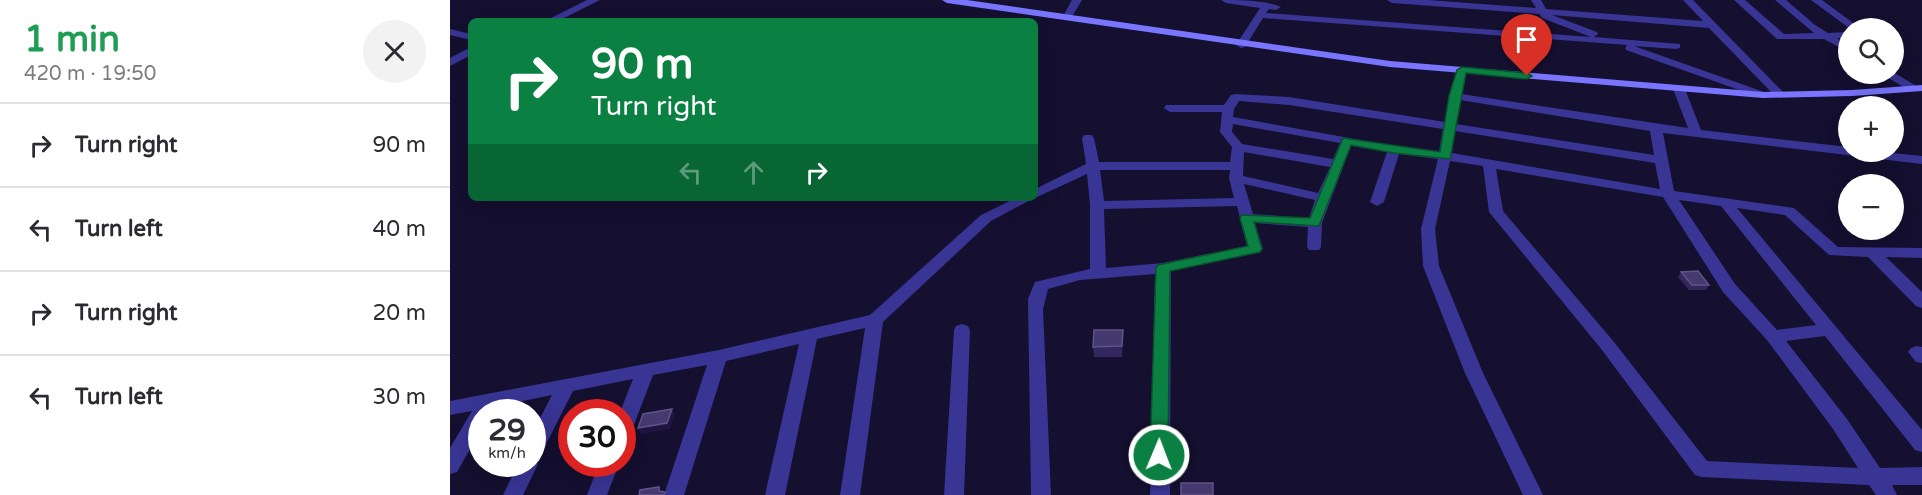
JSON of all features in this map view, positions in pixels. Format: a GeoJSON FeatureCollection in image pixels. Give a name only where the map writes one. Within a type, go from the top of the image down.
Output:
{"type":"FeatureCollection","features":[{"type":"Feature","properties":{"kind":"street"},"geometry":{"type":"LineString","coordinates":[[556,18],[595,0]]}},
{"type":"Feature","properties":{"kind":"street"},"geometry":{"type":"LineString","coordinates":[[947,0],[1390,64],[1679,90],[1763,95],[1852,93],[1918,88]]}},
{"type":"Feature","properties":{"kind":"street"},"geometry":{"type":"LineString","coordinates":[[1067,18],[1077,0]]}},
{"type":"Feature","properties":{"kind":"street"},"geometry":{"type":"LineString","coordinates":[[1226,0],[1265,7],[1485,31],[1676,46]]}},
{"type":"Feature","properties":{"kind":"street"},"geometry":{"type":"LineString","coordinates":[[1392,0],[1479,4],[1543,13],[1713,25]]}},
{"type":"Feature","properties":{"kind":"street"},"geometry":{"type":"LineString","coordinates":[[1536,0],[1545,16],[1763,95]]}},
{"type":"Feature","properties":{"kind":"street"},"geometry":{"type":"LineString","coordinates":[[1688,0],[1779,94]]}},
{"type":"Feature","properties":{"kind":"street"},"geometry":{"type":"LineString","coordinates":[[1739,0],[1781,37],[1838,34]]}},
{"type":"Feature","properties":{"kind":"street"},"geometry":{"type":"LineString","coordinates":[[1780,0],[1811,27],[1838,43]]}},
{"type":"Feature","properties":{"kind":"street"},"geometry":{"type":"LineString","coordinates":[[1816,0],[1841,18]]}},
{"type":"Feature","properties":{"kind":"street"},"geometry":{"type":"LineString","coordinates":[[1479,4],[1485,31]]}},
{"type":"Feature","properties":{"kind":"street"},"geometry":{"type":"LineString","coordinates":[[1242,44],[1265,7]]}},
{"type":"Feature","properties":{"kind":"street"},"geometry":{"type":"LineString","coordinates":[[1265,7],[1402,17]]}},
{"type":"Feature","properties":{"kind":"street"},"geometry":{"type":"LineString","coordinates":[[450,32],[468,35]]}},
{"type":"Feature","properties":{"kind":"street"},"geometry":{"type":"LineString","coordinates":[[450,63],[468,52]]}},
{"type":"Feature","properties":{"kind":"street"},"geometry":{"type":"LineString","coordinates":[[1462,70],[1455,96],[1446,156],[1428,229],[1431,266],[1474,373],[1533,495]]}},
{"type":"Feature","properties":{"kind":"street"},"geometry":{"type":"LineString","coordinates":[[1904,81],[1918,88]]}},
{"type":"Feature","properties":{"kind":"street"},"geometry":{"type":"LineString","coordinates":[[1679,90],[1696,133]]}},
{"type":"Feature","properties":{"kind":"street"},"geometry":{"type":"LineString","coordinates":[[1455,96],[1656,128],[1838,150]]}},
{"type":"Feature","properties":{"kind":"street"},"geometry":{"type":"LineString","coordinates":[[1041,495],[1036,299],[1041,286],[1080,275],[1163,268],[1255,249],[1237,172],[1238,147],[1226,132],[1227,114],[1235,97],[1289,101],[1661,160]]}},
{"type":"Feature","properties":{"kind":"street"},"geometry":{"type":"LineString","coordinates":[[1170,108],[1227,114],[1394,150],[1446,156],[1668,194],[1789,211],[1834,252],[1922,253]]}},
{"type":"Feature","properties":{"kind":"street"},"geometry":{"type":"LineString","coordinates":[[1656,128],[1668,194],[1729,288],[1773,336],[1840,424],[1887,495]]}},
{"type":"Feature","properties":{"kind":"street"},"geometry":{"type":"LineString","coordinates":[[1088,138],[1097,206],[1098,274]]}},
{"type":"Feature","properties":{"kind":"street"},"geometry":{"type":"LineString","coordinates":[[1314,247],[1315,223],[1336,164],[1347,141]]}},
{"type":"Feature","properties":{"kind":"street"},"geometry":{"type":"LineString","coordinates":[[1238,147],[1336,164]]}},
{"type":"Feature","properties":{"kind":"street"},"geometry":{"type":"LineString","coordinates":[[1377,202],[1394,150]]}},
{"type":"Feature","properties":{"kind":"street"},"geometry":{"type":"LineString","coordinates":[[1904,158],[1922,160]]}},
{"type":"Feature","properties":{"kind":"street"},"geometry":{"type":"LineString","coordinates":[[1489,165],[1496,212],[1608,346],[1702,469],[1875,477],[1922,476]]}},
{"type":"Feature","properties":{"kind":"street"},"geometry":{"type":"LineString","coordinates":[[1038,193],[1093,166],[1237,172],[1323,198]]}},
{"type":"Feature","properties":{"kind":"street"},"geometry":{"type":"LineString","coordinates":[[488,399],[719,356],[874,320],[986,218],[1021,201]]}},
{"type":"Feature","properties":{"kind":"street"},"geometry":{"type":"LineString","coordinates":[[1725,202],[1922,444]]}},
{"type":"Feature","properties":{"kind":"street"},"geometry":{"type":"LineString","coordinates":[[1097,206],[1245,210],[1315,223]]}},
{"type":"Feature","properties":{"kind":"street"},"geometry":{"type":"LineString","coordinates":[[1872,252],[1922,302]]}},
{"type":"Feature","properties":{"kind":"street"},"geometry":{"type":"LineString","coordinates":[[1160,495],[1163,268]]}},
{"type":"Feature","properties":{"kind":"street"},"geometry":{"type":"LineString","coordinates":[[850,495],[874,320]]}},
{"type":"Feature","properties":{"kind":"street"},"geometry":{"type":"LineString","coordinates":[[954,495],[962,330]]}},
{"type":"Feature","properties":{"kind":"street"},"geometry":{"type":"LineString","coordinates":[[1773,336],[1829,330]]}},
{"type":"Feature","properties":{"kind":"street"},"geometry":{"type":"LineString","coordinates":[[775,495],[809,336]]}},
{"type":"Feature","properties":{"kind":"street"},"geometry":{"type":"LineString","coordinates":[[1922,352],[1917,352],[1922,357]]}},
{"type":"Feature","properties":{"kind":"street"},"geometry":{"type":"LineString","coordinates":[[674,495],[719,356]]}},
{"type":"Feature","properties":{"kind":"street"},"geometry":{"type":"LineString","coordinates":[[634,399],[646,370]]}},
{"type":"Feature","properties":{"kind":"street"},"geometry":{"type":"LineString","coordinates":[[546,427],[567,384]]}},
{"type":"Feature","properties":{"kind":"street"},"geometry":{"type":"LineString","coordinates":[[450,408],[468,404]]}},
{"type":"Feature","properties":{"kind":"street"},"geometry":{"type":"LineString","coordinates":[[450,466],[468,434]]}},
{"type":"Feature","properties":{"kind":"street"},"geometry":{"type":"LineString","coordinates":[[513,495],[522,477]]}},
{"type":"Feature","properties":{"kind":"street"},"geometry":{"type":"LineString","coordinates":[[597,495],[604,477]]}},
{"type":"Feature","properties":{"kind":"building"},"geometry":{"type":"Polygon","coordinates":[[[1698,271],[1709,285],[1692,285],[1681,272],[1698,271]]]}},
{"type":"Feature","properties":{"kind":"building"},"geometry":{"type":"Polygon","coordinates":[[[1094,330],[1123,330],[1122,346],[1093,347],[1094,330]]]}},
{"type":"Feature","properties":{"kind":"building"},"geometry":{"type":"Polygon","coordinates":[[[672,409],[667,423],[638,428],[643,414],[672,409]]]}},
{"type":"Feature","properties":{"kind":"building"},"geometry":{"type":"Polygon","coordinates":[[[1181,483],[1213,483],[1213,495],[1181,495],[1181,483]]]}},
{"type":"Feature","properties":{"kind":"building"},"geometry":{"type":"Polygon","coordinates":[[[659,487],[659,491],[665,492],[664,495],[639,495],[640,490],[659,487]]]}},
{"type":"Feature","properties":{"kind":"route"},"geometry":{"type":"LineString","coordinates":[[1159,455],[1163,268],[1255,249],[1247,218],[1315,223],[1336,164],[1347,141],[1394,150],[1446,156],[1455,96],[1462,70],[1527,76]]}}]}
